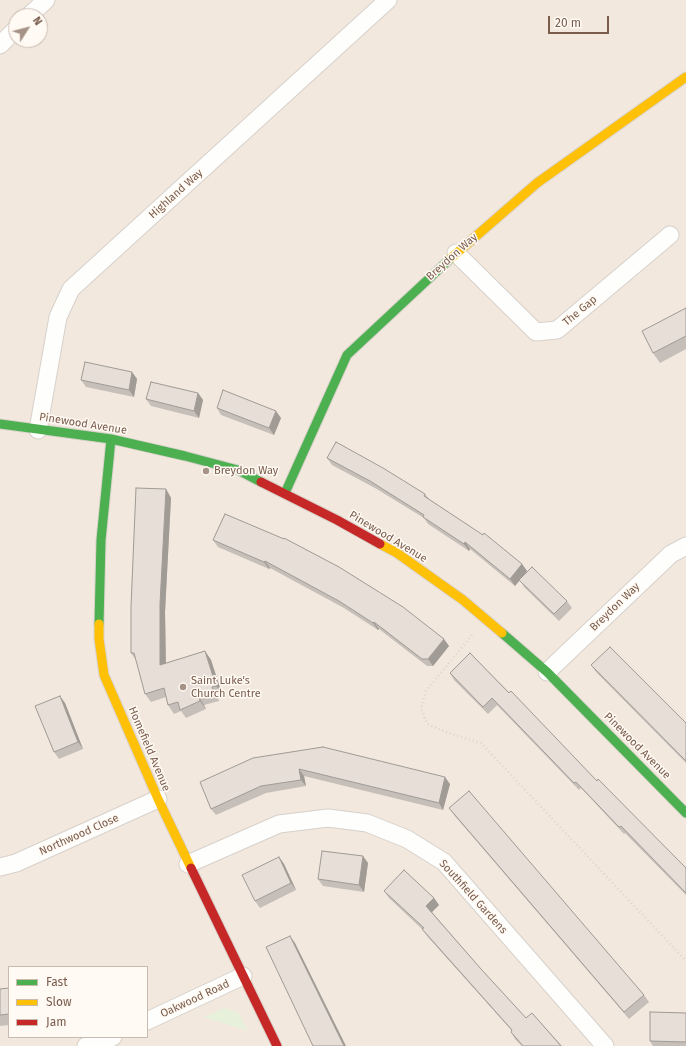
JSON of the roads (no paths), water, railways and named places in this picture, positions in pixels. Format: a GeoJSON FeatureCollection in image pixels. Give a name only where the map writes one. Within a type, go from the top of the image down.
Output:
{"type":"FeatureCollection","features":[{"type":"Feature","properties":{"kind":"street"},"geometry":{"type":"LineString","coordinates":[[38,8],[46,0]]}},
{"type":"Feature","properties":{"kind":"street","name":"Highland Way"},"geometry":{"type":"LineString","coordinates":[[38,430],[58,317],[71,289],[388,0]]}},
{"type":"Feature","properties":{"kind":"street"},"geometry":{"type":"LineString","coordinates":[[0,45],[8,37]]}},
{"type":"Feature","properties":{"kind":"street","name":"Breydon Way"},"geometry":{"type":"LineString","coordinates":[[285,493],[347,355],[456,253],[537,183],[686,77]]}},
{"type":"Feature","properties":{"kind":"street","name":"The Gap"},"geometry":{"type":"LineString","coordinates":[[456,253],[536,332],[550,331],[557,330],[670,235]]}},
{"type":"Feature","properties":{"kind":"street","name":"Pinewood Avenue"},"geometry":{"type":"LineString","coordinates":[[0,424],[111,439],[238,470],[337,520],[397,553],[463,600],[547,672],[686,813]]}},
{"type":"Feature","properties":{"kind":"street","name":"Homefield Avenue"},"geometry":{"type":"LineString","coordinates":[[111,439],[100,540],[99,639],[104,675],[188,864],[277,1046]]}},
{"type":"Feature","properties":{"kind":"street","name":"Breydon Way"},"geometry":{"type":"LineString","coordinates":[[547,672],[671,554],[686,546]]}},
{"type":"Feature","properties":{"kind":"street","name":"Northwood Close"},"geometry":{"type":"LineString","coordinates":[[0,867],[30,858],[158,799]]}},
{"type":"Feature","properties":{"kind":"street","name":"Southfield Gardens"},"geometry":{"type":"LineString","coordinates":[[188,864],[279,824],[328,818],[367,823],[407,839],[444,862],[605,1046]]}},
{"type":"Feature","properties":{"kind":"street","name":"Oakwood Road"},"geometry":{"type":"LineString","coordinates":[[148,1021],[243,976]]}},
{"type":"Feature","properties":{"kind":"street"},"geometry":{"type":"LineString","coordinates":[[86,1046],[111,1038]]}},
{"type":"Feature","properties":{"kind":"place","name":"Breydon Way"},"geometry":{"type":"Point","coordinates":[206,471]}},
{"type":"Feature","properties":{"kind":"place","name":"Saint Luke's Church Centre"},"geometry":{"type":"Point","coordinates":[183,687]}}]}
